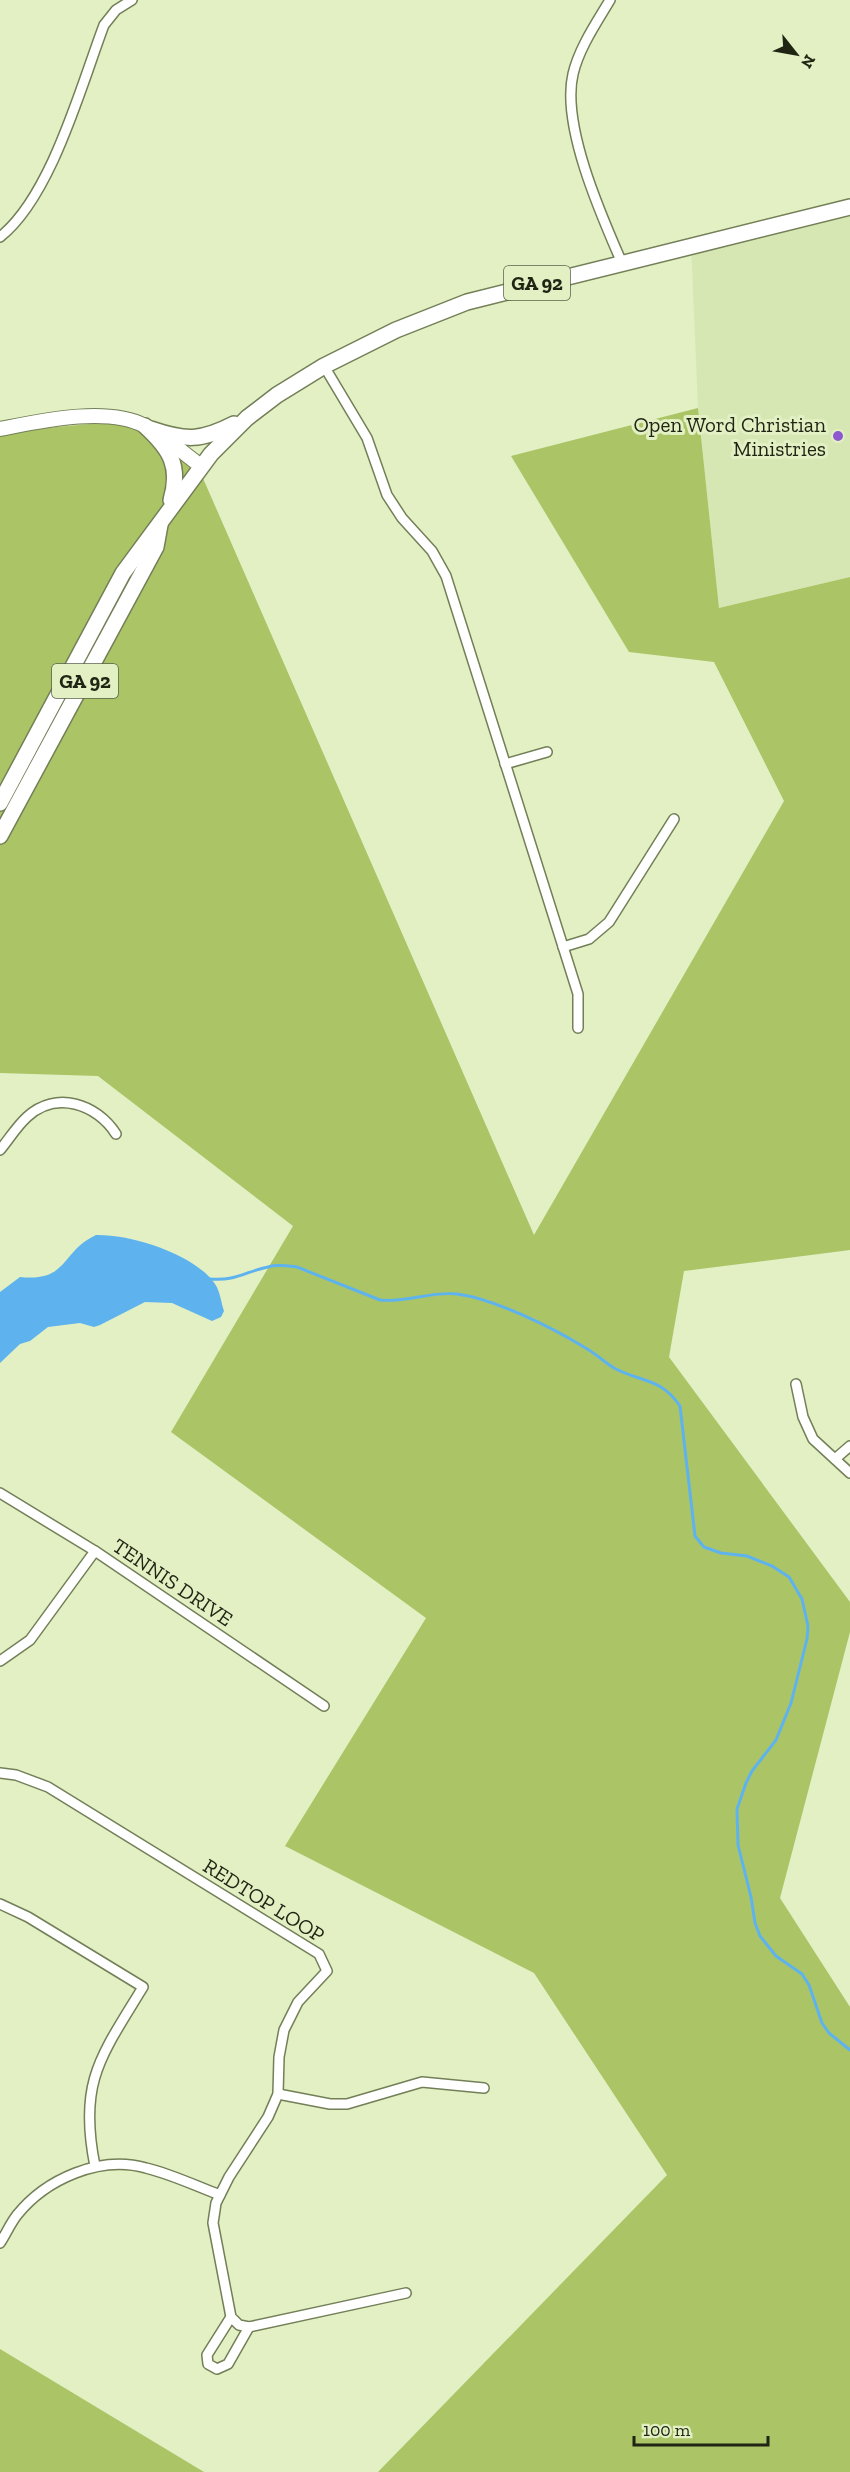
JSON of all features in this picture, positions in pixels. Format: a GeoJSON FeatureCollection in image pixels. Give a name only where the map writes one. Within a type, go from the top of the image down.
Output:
{"type":"FeatureCollection","features":[{"type":"Feature","properties":{"kind":"main road","name":"GA 92"},"geometry":{"type":"LineString","coordinates":[[0,803],[123,573],[201,466],[248,418],[277,395],[324,366],[396,330],[467,302],[850,207]]}},
{"type":"Feature","properties":{"kind":"main road"},"geometry":{"type":"LineString","coordinates":[[0,429],[102,416],[126,419],[181,438],[201,438],[248,418]]}},
{"type":"Feature","properties":{"kind":"main road"},"geometry":{"type":"LineString","coordinates":[[145,426],[201,466]]}},
{"type":"Feature","properties":{"kind":"main road"},"geometry":{"type":"LineString","coordinates":[[145,426],[166,449],[176,472],[176,486],[160,523]]}},
{"type":"Feature","properties":{"kind":"main road","name":"GA 92"},"geometry":{"type":"LineString","coordinates":[[0,836],[156,547],[160,523]]}},
{"type":"Feature","properties":{"kind":"street"},"geometry":{"type":"LineString","coordinates":[[0,237],[21,216],[51,164],[104,25],[116,10],[132,0]]}},
{"type":"Feature","properties":{"kind":"street"},"geometry":{"type":"LineString","coordinates":[[610,0],[585,44],[573,71],[571,104],[578,145],[606,226],[622,263]]}},
{"type":"Feature","properties":{"kind":"street"},"geometry":{"type":"LineString","coordinates":[[324,366],[367,438],[387,495],[402,518],[432,551],[446,576],[578,994],[578,1028]]}},
{"type":"Feature","properties":{"kind":"street"},"geometry":{"type":"LineString","coordinates":[[505,764],[547,752]]}},
{"type":"Feature","properties":{"kind":"street"},"geometry":{"type":"LineString","coordinates":[[563,947],[589,939],[609,922],[674,819]]}},
{"type":"Feature","properties":{"kind":"street"},"geometry":{"type":"LineString","coordinates":[[0,1150],[26,1118],[42,1108],[62,1102],[88,1107],[100,1114],[116,1134]]}},
{"type":"Feature","properties":{"kind":"street"},"geometry":{"type":"LineString","coordinates":[[796,1384],[803,1417],[813,1439],[850,1473]]}},
{"type":"Feature","properties":{"kind":"street"},"geometry":{"type":"LineString","coordinates":[[835,1459],[850,1446]]}},
{"type":"Feature","properties":{"kind":"street","name":"TENNIS DRIVE"},"geometry":{"type":"LineString","coordinates":[[0,1493],[95,1551],[324,1706]]}},
{"type":"Feature","properties":{"kind":"street"},"geometry":{"type":"LineString","coordinates":[[0,1661],[30,1640],[95,1551]]}},
{"type":"Feature","properties":{"kind":"street","name":"REDTOP LOOP"},"geometry":{"type":"LineString","coordinates":[[0,1773],[16,1775],[48,1788],[319,1954],[327,1971],[298,2002],[284,2030],[279,2057],[278,2094],[268,2116],[229,2176],[216,2203],[213,2223],[231,2317]]}},
{"type":"Feature","properties":{"kind":"street"},"geometry":{"type":"LineString","coordinates":[[0,1904],[28,1917],[143,1987],[102,2054],[93,2079],[88,2109],[89,2136],[95,2166]]}},
{"type":"Feature","properties":{"kind":"street"},"geometry":{"type":"LineString","coordinates":[[278,2094],[330,2104],[347,2104],[422,2082],[484,2088]]}},
{"type":"Feature","properties":{"kind":"street"},"geometry":{"type":"LineString","coordinates":[[0,2243],[17,2215],[38,2195],[61,2180],[95,2166],[144,2167],[220,2195]]}},
{"type":"Feature","properties":{"kind":"street"},"geometry":{"type":"LineString","coordinates":[[249,2327],[228,2364],[217,2369],[208,2364],[207,2355],[231,2317],[239,2325],[249,2327],[406,2293]]}},
{"type":"Feature","properties":{"kind":"shaded area"},"geometry":{"type":"Polygon","coordinates":[[[850,204],[850,577],[719,608],[698,408],[691,242],[850,204]]]}},
{"type":"Feature","properties":{"kind":"green space"},"geometry":{"type":"Polygon","coordinates":[[[698,408],[719,608],[850,577],[850,1250],[684,1271],[669,1357],[850,1602],[850,1632],[780,1898],[850,2007],[850,2472],[378,2472],[667,2175],[534,1973],[285,1846],[426,1618],[171,1432],[293,1226],[98,1076],[0,1073],[0,432],[112,422],[152,434],[202,476],[534,1235],[784,801],[714,662],[629,652],[511,456],[698,408]]]}},
{"type":"Feature","properties":{"kind":"green space"},"geometry":{"type":"Polygon","coordinates":[[[0,2349],[204,2472],[0,2472],[0,2349]]]}},
{"type":"Feature","properties":{"kind":"water"},"geometry":{"type":"Polygon","coordinates":[[[96,1235],[143,1242],[178,1255],[193,1264],[206,1273],[217,1287],[224,1311],[221,1317],[212,1321],[172,1303],[145,1302],[94,1327],[80,1323],[48,1327],[30,1341],[20,1344],[0,1363],[0,1292],[20,1277],[47,1275],[56,1270],[84,1242],[96,1235]]]}},
{"type":"Feature","properties":{"kind":"waterway"},"geometry":{"type":"LineString","coordinates":[[210,1279],[227,1279],[271,1266],[297,1267],[380,1300],[447,1294],[472,1297],[539,1323],[588,1349],[614,1368],[658,1385],[673,1397],[680,1406],[695,1536],[704,1547],[721,1553],[747,1556],[772,1566],[789,1577],[802,1599],[808,1626],[807,1639],[791,1703],[776,1740],[752,1771],[746,1783],[737,1809],[738,1845],[755,1923],[760,1936],[776,1956],[802,1974],[809,1985],[822,2023],[829,2033],[850,2050]]}},
{"type":"Feature","properties":{"kind":"place","name":"Open Word Christian Ministries"},"geometry":{"type":"Point","coordinates":[838,436]}}]}
